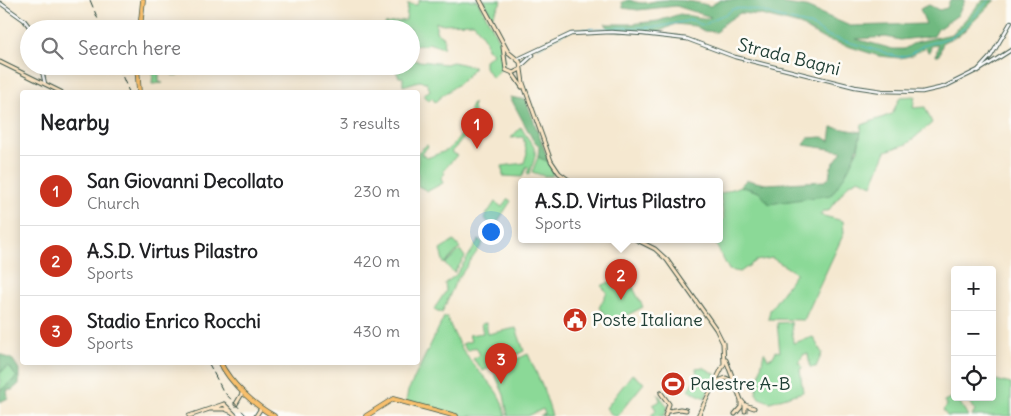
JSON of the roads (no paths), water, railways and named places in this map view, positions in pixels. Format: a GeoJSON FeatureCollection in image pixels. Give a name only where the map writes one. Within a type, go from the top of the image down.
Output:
{"type":"FeatureCollection","features":[{"type":"Feature","properties":{"kind":"main road"},"geometry":{"type":"LineString","coordinates":[[141,20],[143,0]]}},
{"type":"Feature","properties":{"kind":"main road"},"geometry":{"type":"LineString","coordinates":[[480,0],[500,39],[516,59],[520,68],[527,97],[553,166],[567,178]]}},
{"type":"Feature","properties":{"kind":"main road"},"geometry":{"type":"LineString","coordinates":[[500,39],[506,70],[512,74],[527,97]]}},
{"type":"Feature","properties":{"kind":"main road"},"geometry":{"type":"LineString","coordinates":[[506,64],[509,59],[516,59]]}},
{"type":"Feature","properties":{"kind":"main road"},"geometry":{"type":"LineString","coordinates":[[0,62],[20,72]]}},
{"type":"Feature","properties":{"kind":"main road"},"geometry":{"type":"LineString","coordinates":[[512,74],[520,68]]}},
{"type":"Feature","properties":{"kind":"main road"},"geometry":{"type":"LineString","coordinates":[[26,75],[57,90]]}},
{"type":"Feature","properties":{"kind":"main road"},"geometry":{"type":"LineString","coordinates":[[138,75],[139,90]]}},
{"type":"Feature","properties":{"kind":"main road"},"geometry":{"type":"LineString","coordinates":[[643,243],[655,249],[667,260],[718,333],[743,406]]}},
{"type":"Feature","properties":{"kind":"main road"},"geometry":{"type":"LineString","coordinates":[[698,416],[716,383],[725,357]]}},
{"type":"Feature","properties":{"kind":"main road"},"geometry":{"type":"LineString","coordinates":[[222,365],[261,408],[274,416]]}},
{"type":"Feature","properties":{"kind":"main road"},"geometry":{"type":"LineString","coordinates":[[716,383],[726,378],[734,383]]}},
{"type":"Feature","properties":{"kind":"main road"},"geometry":{"type":"LineString","coordinates":[[232,408],[244,391]]}},
{"type":"Feature","properties":{"kind":"main road"},"geometry":{"type":"LineString","coordinates":[[661,393],[668,400],[670,410]]}},
{"type":"Feature","properties":{"kind":"main road"},"geometry":{"type":"LineString","coordinates":[[216,407],[219,399]]}},
{"type":"Feature","properties":{"kind":"main road"},"geometry":{"type":"LineString","coordinates":[[366,416],[392,399],[456,416]]}},
{"type":"Feature","properties":{"kind":"main road"},"geometry":{"type":"LineString","coordinates":[[189,416],[224,404],[232,408],[236,416]]}},
{"type":"Feature","properties":{"kind":"main road"},"geometry":{"type":"LineString","coordinates":[[743,406],[754,408]]}},
{"type":"Feature","properties":{"kind":"main road"},"geometry":{"type":"LineString","coordinates":[[735,414],[743,406]]}},
{"type":"Feature","properties":{"kind":"main road"},"geometry":{"type":"LineString","coordinates":[[216,407],[232,408]]}},
{"type":"Feature","properties":{"kind":"main road"},"geometry":{"type":"LineString","coordinates":[[256,416],[261,408]]}},
{"type":"Feature","properties":{"kind":"main road"},"geometry":{"type":"LineString","coordinates":[[261,408],[279,416]]}},
{"type":"Feature","properties":{"kind":"main road"},"geometry":{"type":"LineString","coordinates":[[670,410],[686,410]]}},
{"type":"Feature","properties":{"kind":"main road"},"geometry":{"type":"LineString","coordinates":[[665,416],[670,410]]}},
{"type":"Feature","properties":{"kind":"street"},"geometry":{"type":"LineString","coordinates":[[0,2],[24,20]]}},
{"type":"Feature","properties":{"kind":"street","name":"Strada Bagni"},"geometry":{"type":"LineString","coordinates":[[516,59],[537,52],[565,36],[611,32],[687,39],[735,57],[871,90],[930,91],[972,74],[986,62],[1011,22]]}},
{"type":"Feature","properties":{"kind":"street"},"geometry":{"type":"LineString","coordinates":[[972,74],[986,68],[1011,50]]}},
{"type":"Feature","properties":{"kind":"street","name":"Strada Bagni"},"geometry":{"type":"LineString","coordinates":[[520,68],[537,52]]}},
{"type":"Feature","properties":{"kind":"street"},"geometry":{"type":"LineString","coordinates":[[990,56],[997,61]]}},
{"type":"Feature","properties":{"kind":"street"},"geometry":{"type":"LineString","coordinates":[[986,68],[986,62],[997,61]]}},
{"type":"Feature","properties":{"kind":"street"},"geometry":{"type":"LineString","coordinates":[[43,75],[46,85]]}},
{"type":"Feature","properties":{"kind":"waterway"},"geometry":{"type":"LineString","coordinates":[[537,48],[572,29],[658,27],[692,20],[703,25],[732,9],[746,9],[758,10],[805,24],[825,35],[899,57],[909,55],[922,46],[951,37],[963,29],[989,0]]}},
{"type":"Feature","properties":{"kind":"railway"},"geometry":{"type":"LineString","coordinates":[[90,0],[98,20]]}},
{"type":"Feature","properties":{"kind":"railway"},"geometry":{"type":"LineString","coordinates":[[122,75],[128,90]]}},
{"type":"Feature","properties":{"kind":"railway"},"geometry":{"type":"LineString","coordinates":[[210,365],[223,391],[247,416]]}},
{"type":"Feature","properties":{"kind":"place","name":"San Giovanni Decollato"},"geometry":{"type":"Point","coordinates":[477,149]}},
{"type":"Feature","properties":{"kind":"place","name":"A.S.D. Virtus Pilastro"},"geometry":{"type":"Point","coordinates":[621,300]}},
{"type":"Feature","properties":{"kind":"place","name":"Poste Italiane"},"geometry":{"type":"Point","coordinates":[575,320]}},
{"type":"Feature","properties":{"kind":"place","name":"Stadio Enrico Rocchi"},"geometry":{"type":"Point","coordinates":[501,384]}},
{"type":"Feature","properties":{"kind":"place","name":"Palestre A-B"},"geometry":{"type":"Point","coordinates":[673,384]}}]}
